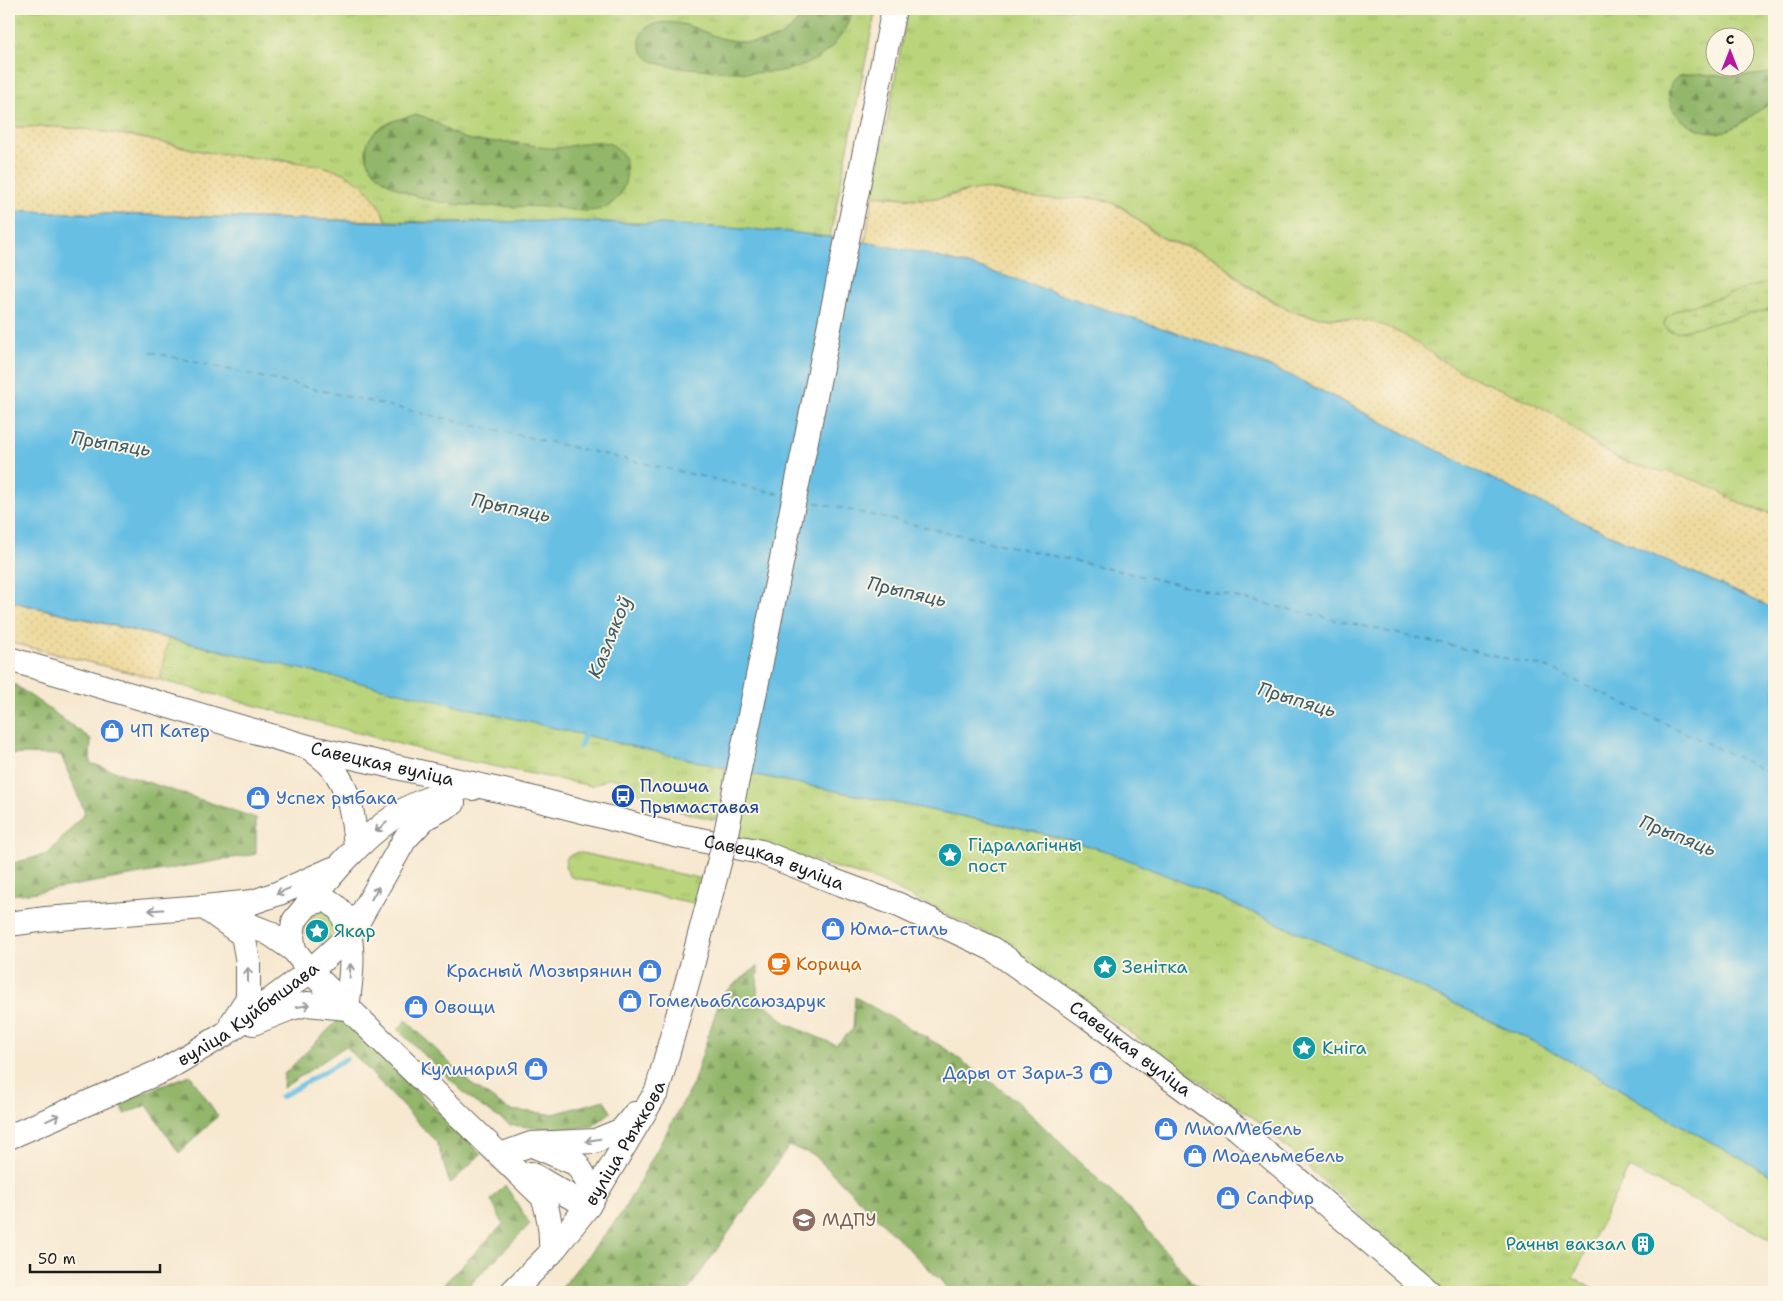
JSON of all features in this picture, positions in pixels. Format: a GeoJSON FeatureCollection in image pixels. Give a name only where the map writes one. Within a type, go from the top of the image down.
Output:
{"type":"FeatureCollection","features":[{"type":"Feature","properties":{"kind":"main road","name":"вуліца Рыжкова"},"geometry":{"type":"LineString","coordinates":[[512,1292],[552,1253],[588,1206],[656,1090],[723,848],[894,9]]}},
{"type":"Feature","properties":{"kind":"main road","name":"Савецкая вуліца"},"geometry":{"type":"LineString","coordinates":[[9,659],[308,747],[512,793],[674,835],[762,852],[899,905],[993,949],[1087,1016],[1238,1129],[1429,1292]]}},
{"type":"Feature","properties":{"kind":"main road"},"geometry":{"type":"LineString","coordinates":[[308,747],[331,767],[349,800],[354,822],[350,856]]}},
{"type":"Feature","properties":{"kind":"main road"},"geometry":{"type":"LineString","coordinates":[[386,766],[397,777],[407,795],[408,822],[405,840]]}},
{"type":"Feature","properties":{"kind":"main road"},"geometry":{"type":"LineString","coordinates":[[294,950],[292,937],[294,922],[350,856],[395,816],[423,801],[466,788],[512,793]]}},
{"type":"Feature","properties":{"kind":"main road","name":"вуліца Куйбышава"},"geometry":{"type":"LineString","coordinates":[[9,1137],[166,1068],[225,1034],[310,971],[350,935],[405,840],[425,818],[449,804],[477,795],[512,793]]}},
{"type":"Feature","properties":{"kind":"main road"},"geometry":{"type":"LineString","coordinates":[[9,924],[65,917],[253,902],[279,893],[350,856]]}},
{"type":"Feature","properties":{"kind":"main road"},"geometry":{"type":"LineString","coordinates":[[308,904],[326,899],[340,911],[350,935],[351,960],[347,1008]]}},
{"type":"Feature","properties":{"kind":"main road"},"geometry":{"type":"LineString","coordinates":[[204,907],[269,933],[294,950],[310,971],[347,1008],[460,1118],[501,1155],[543,1197],[552,1232],[552,1253]]}},
{"type":"Feature","properties":{"kind":"main road"},"geometry":{"type":"LineString","coordinates":[[204,907],[243,935],[248,962],[248,998],[225,1034]]}},
{"type":"Feature","properties":{"kind":"main road"},"geometry":{"type":"LineString","coordinates":[[225,1034],[288,1009],[307,1004],[347,1008]]}},
{"type":"Feature","properties":{"kind":"main road"},"geometry":{"type":"LineString","coordinates":[[501,1155],[531,1144],[595,1141],[622,1130],[656,1090]]}},
{"type":"Feature","properties":{"kind":"main road"},"geometry":{"type":"LineString","coordinates":[[501,1155],[588,1206],[590,1186],[577,1164],[531,1144]]}},
{"type":"Feature","properties":{"kind":"green space"},"geometry":{"type":"Polygon","coordinates":[[[9,9],[876,9],[830,237],[732,228],[634,223],[387,221],[378,204],[293,161],[210,153],[137,137],[92,130],[55,127],[9,127],[9,9]]]}},
{"type":"Feature","properties":{"kind":"green space"},"geometry":{"type":"Polygon","coordinates":[[[805,9],[852,9],[846,27],[830,49],[814,60],[797,67],[779,71],[759,73],[667,66],[654,62],[645,56],[640,44],[641,35],[645,29],[657,23],[686,25],[717,37],[734,41],[758,42],[770,40],[790,30],[805,9]]]}},
{"type":"Feature","properties":{"kind":"green space"},"geometry":{"type":"Polygon","coordinates":[[[908,9],[1774,9],[1774,513],[1749,507],[1729,499],[1697,481],[1635,465],[1617,457],[1582,436],[1550,412],[1459,371],[1404,336],[1347,318],[1318,317],[1292,311],[1256,291],[1214,258],[1160,237],[1122,207],[1108,201],[1090,198],[1058,200],[1030,198],[996,190],[965,191],[939,198],[923,199],[873,195],[908,9]]]}},
{"type":"Feature","properties":{"kind":"green space"},"geometry":{"type":"Polygon","coordinates":[[[1774,72],[1774,102],[1731,129],[1713,132],[1699,129],[1681,119],[1673,110],[1669,98],[1670,87],[1672,82],[1683,75],[1706,75],[1706,78],[1756,78],[1756,75],[1774,72]]]}},
{"type":"Feature","properties":{"kind":"green space"},"geometry":{"type":"Polygon","coordinates":[[[418,115],[431,120],[455,135],[473,140],[515,143],[547,148],[593,142],[607,143],[617,148],[623,157],[626,167],[626,178],[623,189],[617,199],[608,206],[597,210],[585,211],[548,207],[465,205],[416,196],[394,187],[380,177],[370,165],[366,148],[369,140],[382,127],[409,116],[418,115]]]}},
{"type":"Feature","properties":{"kind":"green space"},"geometry":{"type":"Polygon","coordinates":[[[1774,280],[1774,308],[1678,332],[1669,331],[1664,325],[1666,318],[1675,311],[1774,280]]]}},
{"type":"Feature","properties":{"kind":"green space"},"geometry":{"type":"Polygon","coordinates":[[[168,639],[727,768],[715,820],[675,810],[642,796],[630,783],[610,778],[592,786],[448,757],[160,680],[168,639]]]}},
{"type":"Feature","properties":{"kind":"green space"},"geometry":{"type":"Polygon","coordinates":[[[9,683],[14,684],[91,739],[90,763],[256,818],[256,854],[31,893],[9,895],[9,864],[48,854],[85,813],[61,755],[9,754],[9,683]]]}},
{"type":"Feature","properties":{"kind":"green space"},"geometry":{"type":"Polygon","coordinates":[[[751,774],[1020,828],[1109,852],[1386,971],[1528,1039],[1600,1077],[1657,1112],[1774,1177],[1774,1241],[1629,1168],[1573,1277],[1599,1292],[1446,1292],[1255,1119],[988,934],[877,880],[738,838],[751,774]]]}},
{"type":"Feature","properties":{"kind":"green space"},"geometry":{"type":"Polygon","coordinates":[[[577,852],[703,879],[698,904],[571,877],[565,867],[567,857],[577,852]]]}},
{"type":"Feature","properties":{"kind":"green space"},"geometry":{"type":"Polygon","coordinates":[[[324,910],[333,922],[332,933],[323,941],[312,940],[304,932],[303,919],[324,910]]]}},
{"type":"Feature","properties":{"kind":"green space"},"geometry":{"type":"Polygon","coordinates":[[[758,966],[757,996],[787,1024],[836,1045],[853,1029],[855,997],[943,1047],[1018,1102],[1132,1212],[1191,1281],[1206,1292],[951,1292],[814,1155],[789,1146],[687,1292],[558,1292],[622,1213],[693,1084],[721,995],[758,966]]]}},
{"type":"Feature","properties":{"kind":"green space"},"geometry":{"type":"Polygon","coordinates":[[[341,1017],[481,1154],[450,1184],[437,1143],[346,1046],[283,1088],[284,1074],[341,1017]]]}},
{"type":"Feature","properties":{"kind":"green space"},"geometry":{"type":"Polygon","coordinates":[[[406,1020],[471,1084],[509,1110],[553,1114],[604,1100],[611,1112],[593,1126],[558,1130],[510,1125],[473,1101],[398,1030],[406,1020]]]}},
{"type":"Feature","properties":{"kind":"green space"},"geometry":{"type":"Polygon","coordinates":[[[190,1075],[218,1116],[179,1153],[147,1105],[125,1114],[120,1102],[190,1075]]]}},
{"type":"Feature","properties":{"kind":"green space"},"geometry":{"type":"Polygon","coordinates":[[[505,1185],[530,1224],[463,1292],[436,1292],[503,1224],[491,1200],[505,1185]]]}},
{"type":"Feature","properties":{"kind":"sand"},"geometry":{"type":"Polygon","coordinates":[[[9,127],[55,127],[92,130],[137,137],[210,153],[319,165],[344,173],[364,186],[378,204],[387,221],[9,210],[9,127]]]}},
{"type":"Feature","properties":{"kind":"sand"},"geometry":{"type":"Polygon","coordinates":[[[980,189],[1037,198],[1094,198],[1110,202],[1124,209],[1161,237],[1214,258],[1247,285],[1290,310],[1313,316],[1373,322],[1395,330],[1460,371],[1548,411],[1599,448],[1617,458],[1697,481],[1752,508],[1774,513],[1774,609],[1533,500],[1347,403],[1255,360],[983,269],[865,242],[873,195],[929,199],[980,189]]]}},
{"type":"Feature","properties":{"kind":"sand"},"geometry":{"type":"Polygon","coordinates":[[[9,601],[168,639],[160,680],[9,642],[9,601]]]}},
{"type":"Feature","properties":{"kind":"water","name":"Прыпяць"},"geometry":{"type":"Polygon","coordinates":[[[9,210],[429,223],[568,221],[680,225],[790,232],[865,242],[918,252],[1021,281],[1215,346],[1292,376],[1534,500],[1774,609],[1774,1177],[1657,1112],[1600,1077],[1528,1039],[1386,971],[1199,889],[1109,852],[1020,828],[751,774],[9,601],[9,210]]]}},
{"type":"Feature","properties":{"kind":"waterway","name":"Казлякоў"},"geometry":{"type":"LineString","coordinates":[[580,747],[587,729]]}},
{"type":"Feature","properties":{"kind":"waterway","name":"Казлякоў"},"geometry":{"type":"LineString","coordinates":[[281,1097],[346,1059]]}},
{"type":"Feature","properties":{"kind":"ferry route"},"geometry":{"type":"LineString","coordinates":[[151,352],[784,495]]}},
{"type":"Feature","properties":{"kind":"ferry route"},"geometry":{"type":"LineString","coordinates":[[805,500],[1549,668],[1774,775]]}},
{"type":"Feature","properties":{"kind":"place","name":"ЧП Катер"},"geometry":{"type":"Point","coordinates":[112,731]}},
{"type":"Feature","properties":{"kind":"place","name":"Плошча Прымаставая"},"geometry":{"type":"Point","coordinates":[623,796]}},
{"type":"Feature","properties":{"kind":"place","name":"Успех рыбака"},"geometry":{"type":"Point","coordinates":[258,798]}},
{"type":"Feature","properties":{"kind":"place","name":"Гідралагічны пост"},"geometry":{"type":"Point","coordinates":[950,855]}},
{"type":"Feature","properties":{"kind":"place","name":"Юма-стиль"},"geometry":{"type":"Point","coordinates":[833,929]}},
{"type":"Feature","properties":{"kind":"place","name":"Якар"},"geometry":{"type":"Point","coordinates":[317,931]}},
{"type":"Feature","properties":{"kind":"place","name":"Корица"},"geometry":{"type":"Point","coordinates":[779,964]}},
{"type":"Feature","properties":{"kind":"place","name":"Зенітка"},"geometry":{"type":"Point","coordinates":[1105,967]}},
{"type":"Feature","properties":{"kind":"place","name":"Красный Мозырянин"},"geometry":{"type":"Point","coordinates":[650,971]}},
{"type":"Feature","properties":{"kind":"place","name":"Гомельаблсаюздрук"},"geometry":{"type":"Point","coordinates":[630,1001]}},
{"type":"Feature","properties":{"kind":"place","name":"Овощи"},"geometry":{"type":"Point","coordinates":[416,1007]}},
{"type":"Feature","properties":{"kind":"place","name":"Кніга"},"geometry":{"type":"Point","coordinates":[1304,1048]}},
{"type":"Feature","properties":{"kind":"place","name":"КулинариЯ"},"geometry":{"type":"Point","coordinates":[536,1069]}},
{"type":"Feature","properties":{"kind":"place","name":"Дары от Зари-3"},"geometry":{"type":"Point","coordinates":[1101,1073]}},
{"type":"Feature","properties":{"kind":"place","name":"МиолМебель"},"geometry":{"type":"Point","coordinates":[1166,1129]}},
{"type":"Feature","properties":{"kind":"place","name":"Модельмебель"},"geometry":{"type":"Point","coordinates":[1195,1156]}},
{"type":"Feature","properties":{"kind":"place","name":"Сапфир"},"geometry":{"type":"Point","coordinates":[1228,1198]}},
{"type":"Feature","properties":{"kind":"place","name":"МДПУ"},"geometry":{"type":"Point","coordinates":[804,1220]}},
{"type":"Feature","properties":{"kind":"place","name":"Рачны вакзал"},"geometry":{"type":"Point","coordinates":[1643,1244]}}]}
